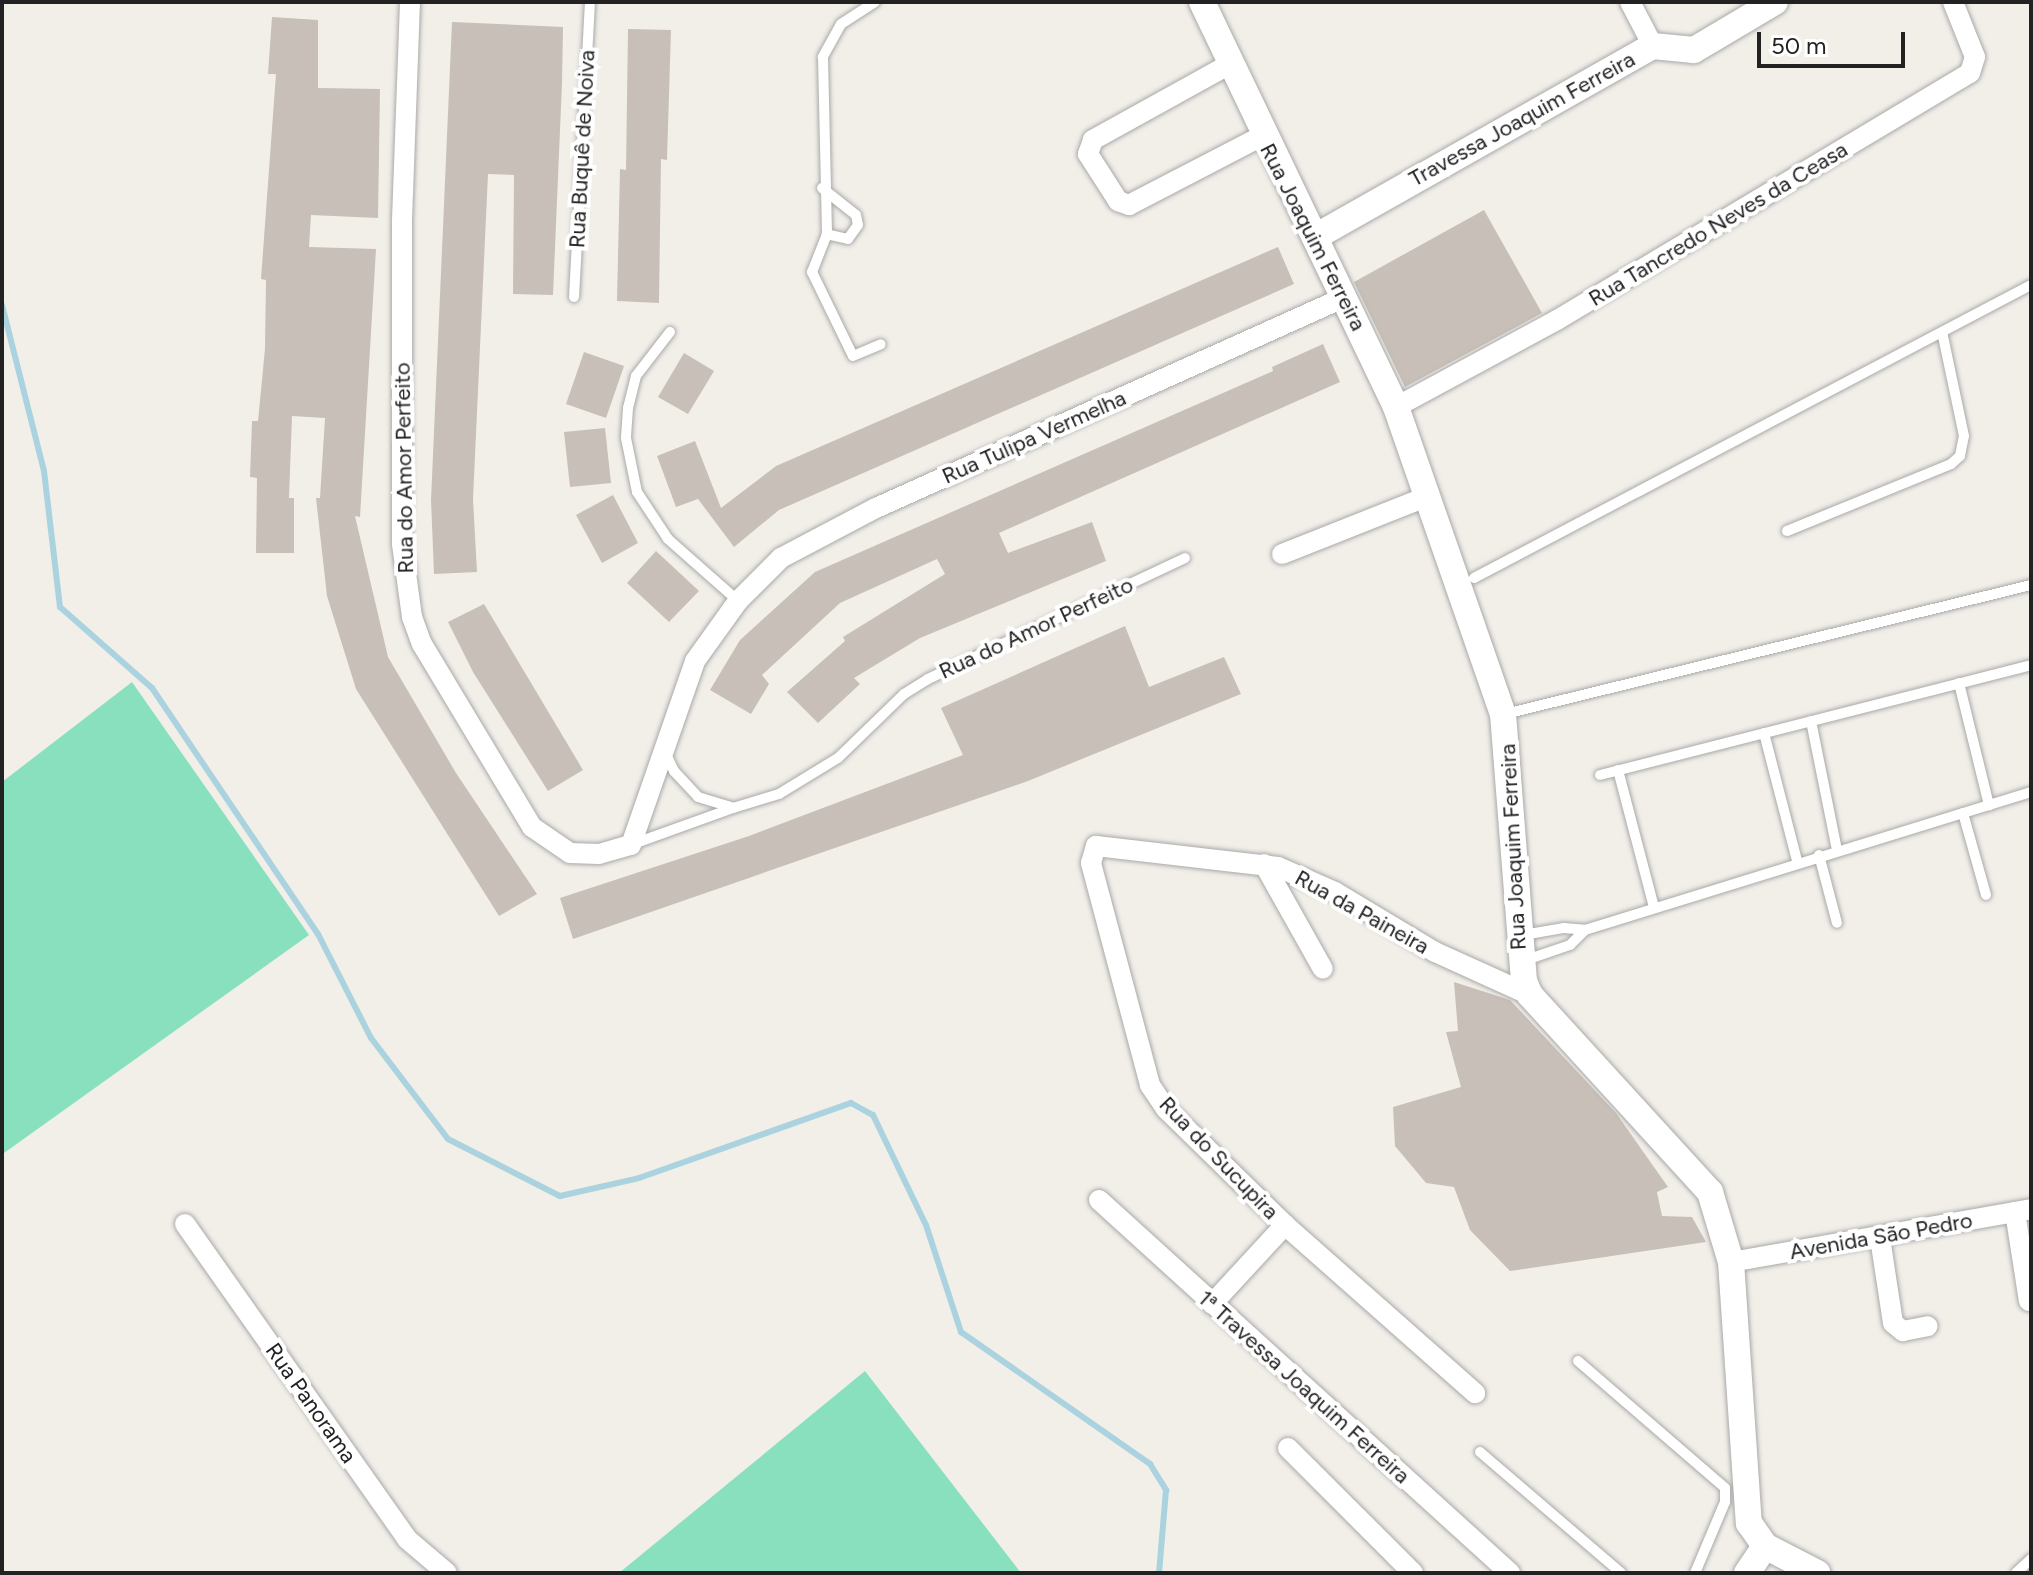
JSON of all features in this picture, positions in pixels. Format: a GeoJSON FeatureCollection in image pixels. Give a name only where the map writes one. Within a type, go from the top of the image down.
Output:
{"type":"FeatureCollection","features":[{"type":"Feature","properties":{"kind":"street","name":"Rua do Amor Perfeito"},"geometry":{"type":"LineString","coordinates":[[410,2],[402,223],[402,544],[412,617],[422,644],[532,827],[570,853],[599,854],[631,845]]}},
{"type":"Feature","properties":{"kind":"street","name":"Rua Joaquim Ferreira"},"geometry":{"type":"LineString","coordinates":[[1202,2],[1262,136],[1345,297],[1396,407],[1426,497],[1467,582],[1503,714],[1518,949],[1530,995],[1710,1192],[1731,1262],[1744,1499],[1749,1523],[1765,1546]]}},
{"type":"Feature","properties":{"kind":"street"},"geometry":{"type":"LineString","coordinates":[[1630,2],[1653,46]]}},
{"type":"Feature","properties":{"kind":"street","name":"Travessa Joaquim Ferreira"},"geometry":{"type":"LineString","coordinates":[[1315,237],[1653,46],[1694,50],[1775,2]]}},
{"type":"Feature","properties":{"kind":"street","name":"Rua Tancredo Neves da Ceasa"},"geometry":{"type":"LineString","coordinates":[[1396,407],[1557,320],[1970,73],[1975,57],[1953,2]]}},
{"type":"Feature","properties":{"kind":"street"},"geometry":{"type":"LineString","coordinates":[[1230,64],[1088,146],[1118,201],[1129,205],[1262,136]]}},
{"type":"Feature","properties":{"kind":"street","name":"Rua Tulipa Vermelha"},"geometry":{"type":"LineString","coordinates":[[631,845],[695,661],[738,601],[781,558],[876,508],[1345,297]]}},
{"type":"Feature","properties":{"kind":"street"},"geometry":{"type":"LineString","coordinates":[[1282,554],[1426,497]]}},
{"type":"Feature","properties":{"kind":"street","name":"Rua da Paineira"},"geometry":{"type":"LineString","coordinates":[[1093,849],[1111,844],[1264,864],[1335,892],[1435,952],[1530,995]]}},
{"type":"Feature","properties":{"kind":"street","name":"Rua do Sucupira"},"geometry":{"type":"LineString","coordinates":[[1093,849],[1091,863],[1150,1085],[1166,1109],[1285,1225],[1212,1304]]}},
{"type":"Feature","properties":{"kind":"street"},"geometry":{"type":"LineString","coordinates":[[1264,864],[1323,969]]}},
{"type":"Feature","properties":{"kind":"street","name":"1ª Travessa Joaquim Ferreira"},"geometry":{"type":"LineString","coordinates":[[1099,1200],[1510,1573]]}},
{"type":"Feature","properties":{"kind":"street"},"geometry":{"type":"LineString","coordinates":[[2023,1211],[2029,1301]]}},
{"type":"Feature","properties":{"kind":"street","name":"Avenida São Pedro"},"geometry":{"type":"LineString","coordinates":[[1731,1262],[2023,1211]]}},
{"type":"Feature","properties":{"kind":"street","name":"Rua Panorama"},"geometry":{"type":"LineString","coordinates":[[185,1224],[407,1539],[447,1573]]}},
{"type":"Feature","properties":{"kind":"street"},"geometry":{"type":"LineString","coordinates":[[1285,1225],[1475,1393]]}},
{"type":"Feature","properties":{"kind":"street"},"geometry":{"type":"LineString","coordinates":[[1880,1238],[1893,1323],[1903,1331],[1928,1326]]}},
{"type":"Feature","properties":{"kind":"street"},"geometry":{"type":"LineString","coordinates":[[1288,1448],[1413,1573]]}},
{"type":"Feature","properties":{"kind":"street"},"geometry":{"type":"LineString","coordinates":[[1747,1573],[1765,1546],[1817,1573]]}},
{"type":"Feature","properties":{"kind":"lane","name":"Rua Buquê de Noiva"},"geometry":{"type":"LineString","coordinates":[[574,297],[590,2]]}},
{"type":"Feature","properties":{"kind":"lane"},"geometry":{"type":"LineString","coordinates":[[875,2],[841,24],[825,47],[820,80],[822,188],[827,234],[812,272],[853,356],[881,344]]}},
{"type":"Feature","properties":{"kind":"lane"},"geometry":{"type":"LineString","coordinates":[[822,188],[856,215],[858,225],[848,239],[827,234]]}},
{"type":"Feature","properties":{"kind":"lane"},"geometry":{"type":"LineString","coordinates":[[1467,582],[2031,285]]}},
{"type":"Feature","properties":{"kind":"lane"},"geometry":{"type":"LineString","coordinates":[[670,332],[636,376],[628,408],[626,438],[634,480],[645,510],[668,539],[738,601]]}},
{"type":"Feature","properties":{"kind":"lane"},"geometry":{"type":"LineString","coordinates":[[1787,531],[1951,464],[1960,456],[1964,436],[1942,332]]}},
{"type":"Feature","properties":{"kind":"lane","name":"Rua do Amor Perfeito"},"geometry":{"type":"LineString","coordinates":[[631,845],[813,777],[904,694],[928,679],[1185,558]]}},
{"type":"Feature","properties":{"kind":"lane"},"geometry":{"type":"LineString","coordinates":[[1503,714],[2031,585]]}},
{"type":"Feature","properties":{"kind":"lane"},"geometry":{"type":"LineString","coordinates":[[1600,775],[2031,665]]}},
{"type":"Feature","properties":{"kind":"lane"},"geometry":{"type":"LineString","coordinates":[[1959,683],[1989,805]]}},
{"type":"Feature","properties":{"kind":"lane"},"geometry":{"type":"LineString","coordinates":[[1811,721],[1837,850]]}},
{"type":"Feature","properties":{"kind":"lane"},"geometry":{"type":"LineString","coordinates":[[1764,733],[1797,861]]}},
{"type":"Feature","properties":{"kind":"lane"},"geometry":{"type":"LineString","coordinates":[[664,748],[685,786],[698,797],[733,808]]}},
{"type":"Feature","properties":{"kind":"lane"},"geometry":{"type":"LineString","coordinates":[[1618,770],[1654,907]]}},
{"type":"Feature","properties":{"kind":"lane"},"geometry":{"type":"LineString","coordinates":[[1518,949],[1564,928],[1585,930],[1797,861],[2031,792]]}},
{"type":"Feature","properties":{"kind":"lane"},"geometry":{"type":"LineString","coordinates":[[1963,813],[1986,895]]}},
{"type":"Feature","properties":{"kind":"lane"},"geometry":{"type":"LineString","coordinates":[[1819,855],[1837,923]]}},
{"type":"Feature","properties":{"kind":"lane"},"geometry":{"type":"LineString","coordinates":[[1518,949],[1570,945],[1585,930]]}},
{"type":"Feature","properties":{"kind":"lane"},"geometry":{"type":"LineString","coordinates":[[1578,1361],[1725,1488],[1725,1502],[1695,1573]]}},
{"type":"Feature","properties":{"kind":"lane"},"geometry":{"type":"LineString","coordinates":[[1480,1452],[1621,1573]]}},
{"type":"Feature","properties":{"kind":"lane"},"geometry":{"type":"LineString","coordinates":[[2016,1573],[2031,1559]]}},
{"type":"Feature","properties":{"kind":"green space"},"geometry":{"type":"Polygon","coordinates":[[[132,682],[309,935],[4,1153],[2,782],[132,682]]]}},
{"type":"Feature","properties":{"kind":"green space"},"geometry":{"type":"Polygon","coordinates":[[[865,1371],[1021,1573],[619,1573],[865,1371]]]}},
{"type":"Feature","properties":{"kind":"building"},"geometry":{"type":"Polygon","coordinates":[[[272,17],[318,20],[318,88],[380,89],[378,218],[311,215],[309,247],[376,249],[360,517],[355,516],[388,657],[456,773],[537,894],[499,916],[356,689],[327,596],[316,498],[320,498],[325,418],[292,416],[289,498],[294,498],[294,553],[256,553],[257,478],[250,477],[252,421],[258,421],[265,349],[266,280],[261,279],[276,74],[268,74],[272,17]]]}},
{"type":"Feature","properties":{"kind":"building"},"geometry":{"type":"Polygon","coordinates":[[[452,22],[563,27],[562,83],[553,295],[513,294],[514,175],[488,174],[473,499],[477,572],[434,574],[431,500],[452,22]]]}},
{"type":"Feature","properties":{"kind":"building"},"geometry":{"type":"Polygon","coordinates":[[[628,29],[671,30],[667,160],[661,159],[659,303],[617,301],[620,169],[626,170],[628,29]]]}},
{"type":"Feature","properties":{"kind":"building"},"geometry":{"type":"Polygon","coordinates":[[[1484,210],[1542,313],[1405,387],[1354,282],[1484,210]]]}},
{"type":"Feature","properties":{"kind":"building"},"geometry":{"type":"Polygon","coordinates":[[[1278,247],[1294,284],[779,510],[734,547],[698,499],[676,507],[657,456],[695,441],[721,508],[776,466],[1278,247]]]}},
{"type":"Feature","properties":{"kind":"building"},"geometry":{"type":"Polygon","coordinates":[[[1323,344],[1340,382],[999,533],[1008,553],[1092,522],[1106,561],[920,638],[854,678],[860,684],[818,723],[787,692],[845,641],[843,637],[945,574],[937,559],[840,603],[762,675],[769,684],[751,714],[710,690],[740,640],[815,572],[1273,371],[1272,367],[1323,344]]]}},
{"type":"Feature","properties":{"kind":"building"},"geometry":{"type":"Polygon","coordinates":[[[584,352],[624,366],[606,418],[566,404],[584,352]]]}},
{"type":"Feature","properties":{"kind":"building"},"geometry":{"type":"Polygon","coordinates":[[[684,353],[714,371],[688,414],[658,397],[684,353]]]}},
{"type":"Feature","properties":{"kind":"building"},"geometry":{"type":"Polygon","coordinates":[[[605,428],[611,483],[570,487],[564,432],[605,428]]]}},
{"type":"Feature","properties":{"kind":"building"},"geometry":{"type":"Polygon","coordinates":[[[613,495],[638,543],[602,563],[576,515],[613,495]]]}},
{"type":"Feature","properties":{"kind":"building"},"geometry":{"type":"Polygon","coordinates":[[[656,551],[699,591],[669,622],[627,583],[656,551]]]}},
{"type":"Feature","properties":{"kind":"building"},"geometry":{"type":"Polygon","coordinates":[[[484,604],[583,770],[548,791],[473,672],[448,622],[484,604]]]}},
{"type":"Feature","properties":{"kind":"building"},"geometry":{"type":"Polygon","coordinates":[[[1125,626],[1149,687],[1224,657],[1241,694],[1028,781],[573,939],[560,898],[749,836],[963,755],[941,708],[1125,626]]]}},
{"type":"Feature","properties":{"kind":"building"},"geometry":{"type":"Polygon","coordinates":[[[1454,982],[1510,1000],[1616,1113],[1668,1187],[1657,1192],[1662,1216],[1692,1217],[1706,1242],[1510,1271],[1470,1230],[1454,1187],[1426,1183],[1395,1146],[1393,1107],[1461,1087],[1446,1032],[1458,1031],[1454,982]]]}},
{"type":"Feature","properties":{"kind":"waterway"},"geometry":{"type":"LineString","coordinates":[[2,305],[44,471],[60,607],[152,688],[318,934],[371,1038],[448,1139],[560,1196],[639,1178],[851,1103],[873,1115],[926,1225],[961,1332],[1150,1464],[1166,1490],[1159,1573]]}}]}
